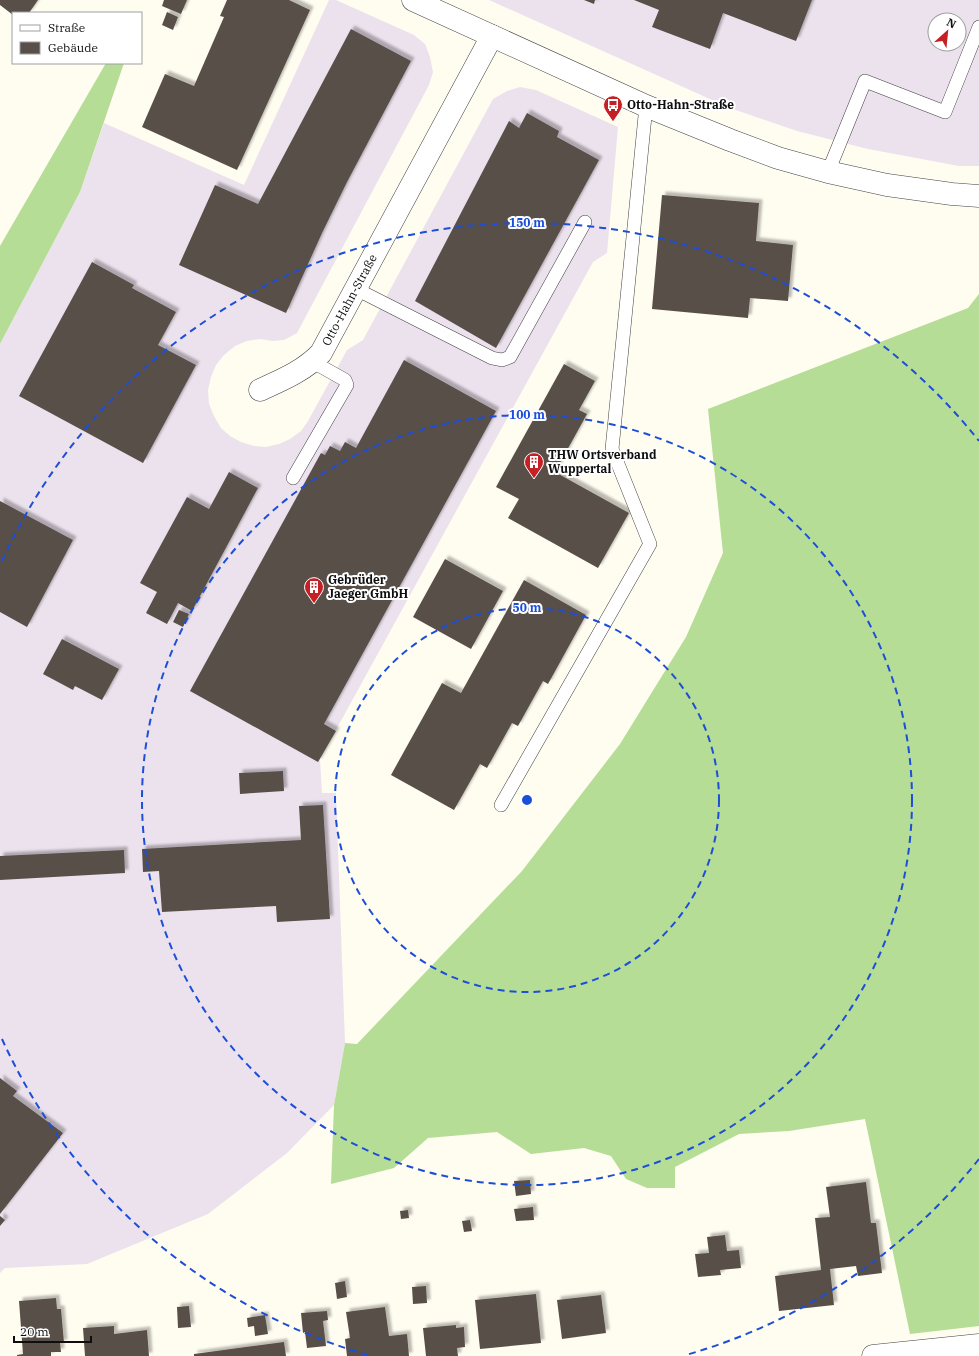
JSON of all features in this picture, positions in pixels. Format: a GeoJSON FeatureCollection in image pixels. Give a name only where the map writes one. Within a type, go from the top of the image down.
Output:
{"type":"FeatureCollection","features":[{"type":"Feature","properties":{"kind":"street"},"geometry":{"type":"LineString","coordinates":[[418,1],[646,106],[778,158],[828,172],[887,185],[952,194],[979,196]]}},
{"type":"Feature","properties":{"kind":"street","name":"Otto-Hahn-Straße"},"geometry":{"type":"LineString","coordinates":[[260,390],[290,376],[313,362],[321,353],[492,36]]}},
{"type":"Feature","properties":{"kind":"street"},"geometry":{"type":"LineString","coordinates":[[873,1356],[979,1345]]}},
{"type":"Feature","properties":{"kind":"lane"},"geometry":{"type":"LineString","coordinates":[[828,172],[865,81],[945,112],[979,27]]}},
{"type":"Feature","properties":{"kind":"lane"},"geometry":{"type":"LineString","coordinates":[[501,805],[650,544],[612,449],[646,106]]}},
{"type":"Feature","properties":{"kind":"lane"},"geometry":{"type":"LineString","coordinates":[[356,289],[492,358],[502,360],[510,357],[585,222]]}},
{"type":"Feature","properties":{"kind":"lane"},"geometry":{"type":"LineString","coordinates":[[293,478],[347,385],[345,380],[313,362]]}},
{"type":"Feature","properties":{"kind":"shaded area"},"geometry":{"type":"Polygon","coordinates":[[[329,0],[336,0],[414,35],[425,44],[430,57],[433,72],[429,85],[297,333],[284,340],[273,341],[260,339],[247,341],[235,346],[224,355],[216,365],[208,390],[209,404],[221,428],[230,436],[241,442],[254,446],[266,447],[279,444],[290,439],[301,431],[347,350],[363,340],[493,99],[507,91],[520,87],[536,90],[618,127],[607,253],[593,262],[320,759],[322,793],[336,793],[345,1043],[334,1105],[287,1153],[208,1214],[87,1264],[5,1268],[0,1273],[0,344],[80,192],[104,123],[244,185],[329,0]]]}},
{"type":"Feature","properties":{"kind":"shaded area"},"geometry":{"type":"Polygon","coordinates":[[[489,0],[979,0],[979,166],[959,166],[868,149],[797,131],[730,108],[489,0]]]}},
{"type":"Feature","properties":{"kind":"green space"},"geometry":{"type":"Polygon","coordinates":[[[105,64],[124,64],[80,192],[0,344],[0,246],[105,64]]]}},
{"type":"Feature","properties":{"kind":"green space"},"geometry":{"type":"Polygon","coordinates":[[[979,294],[979,1326],[910,1334],[865,1119],[789,1131],[739,1134],[675,1167],[675,1188],[647,1188],[626,1179],[611,1156],[584,1148],[531,1154],[497,1132],[428,1138],[394,1168],[331,1184],[334,1105],[345,1043],[357,1044],[522,871],[620,744],[686,637],[723,553],[708,409],[968,308],[979,294]]]}},
{"type":"Feature","properties":{"kind":"building"},"geometry":{"type":"Polygon","coordinates":[[[0,0],[38,0],[30,12],[12,12],[12,14],[0,5],[0,0]]]}},
{"type":"Feature","properties":{"kind":"building"},"geometry":{"type":"Polygon","coordinates":[[[164,0],[187,0],[181,14],[162,6],[164,0]]]}},
{"type":"Feature","properties":{"kind":"building"},"geometry":{"type":"Polygon","coordinates":[[[227,0],[289,0],[310,10],[237,170],[142,127],[165,74],[194,86],[224,17],[220,16],[227,0]]]}},
{"type":"Feature","properties":{"kind":"building"},"geometry":{"type":"Polygon","coordinates":[[[584,0],[595,0],[594,4],[584,0]]]}},
{"type":"Feature","properties":{"kind":"building"},"geometry":{"type":"Polygon","coordinates":[[[634,0],[812,0],[796,41],[723,13],[710,49],[652,27],[659,10],[634,0]]]}},
{"type":"Feature","properties":{"kind":"building"},"geometry":{"type":"Polygon","coordinates":[[[167,12],[178,17],[173,30],[162,25],[167,12]]]}},
{"type":"Feature","properties":{"kind":"building"},"geometry":{"type":"Polygon","coordinates":[[[351,29],[411,61],[347,182],[286,313],[179,265],[215,185],[258,204],[351,29]]]}},
{"type":"Feature","properties":{"kind":"building"},"geometry":{"type":"Polygon","coordinates":[[[527,113],[559,131],[557,137],[599,160],[496,348],[415,301],[509,121],[519,128],[527,113]]]}},
{"type":"Feature","properties":{"kind":"building"},"geometry":{"type":"Polygon","coordinates":[[[662,195],[759,203],[756,241],[793,245],[788,301],[750,298],[748,318],[652,309],[662,195]]]}},
{"type":"Feature","properties":{"kind":"building"},"geometry":{"type":"Polygon","coordinates":[[[92,262],[134,285],[132,288],[176,312],[158,345],[196,365],[143,463],[19,396],[92,262]]]}},
{"type":"Feature","properties":{"kind":"building","name":"Gebrüder Jaeger GmbH"},"geometry":{"type":"Polygon","coordinates":[[[404,360],[496,411],[324,724],[336,731],[318,762],[190,691],[321,453],[325,455],[330,446],[340,451],[345,442],[356,448],[404,360]]]}},
{"type":"Feature","properties":{"kind":"building","name":"THW Ortsverband Wuppertal"},"geometry":{"type":"Polygon","coordinates":[[[564,364],[595,381],[579,410],[587,414],[555,472],[629,513],[598,568],[508,518],[519,499],[496,487],[564,364]]]}},
{"type":"Feature","properties":{"kind":"building"},"geometry":{"type":"Polygon","coordinates":[[[229,472],[258,488],[192,611],[178,603],[167,624],[146,613],[157,592],[140,583],[187,497],[209,509],[229,472]]]}},
{"type":"Feature","properties":{"kind":"building"},"geometry":{"type":"Polygon","coordinates":[[[0,501],[73,540],[27,627],[0,612],[0,501]]]}},
{"type":"Feature","properties":{"kind":"building"},"geometry":{"type":"Polygon","coordinates":[[[445,559],[503,591],[471,649],[413,617],[445,559]]]}},
{"type":"Feature","properties":{"kind":"building"},"geometry":{"type":"Polygon","coordinates":[[[524,580],[586,615],[548,684],[543,681],[518,726],[512,723],[487,768],[480,764],[454,810],[391,775],[442,683],[461,693],[524,580]]]}},
{"type":"Feature","properties":{"kind":"building"},"geometry":{"type":"Polygon","coordinates":[[[179,610],[189,614],[183,627],[173,622],[179,610]]]}},
{"type":"Feature","properties":{"kind":"building"},"geometry":{"type":"Polygon","coordinates":[[[62,639],[119,669],[102,700],[75,686],[73,690],[43,674],[62,639]]]}},
{"type":"Feature","properties":{"kind":"building"},"geometry":{"type":"Polygon","coordinates":[[[283,771],[284,791],[240,794],[239,773],[283,771]]]}},
{"type":"Feature","properties":{"kind":"building"},"geometry":{"type":"Polygon","coordinates":[[[323,805],[330,919],[277,922],[276,906],[162,912],[159,871],[143,872],[142,849],[301,840],[299,806],[323,805]]]}},
{"type":"Feature","properties":{"kind":"building"},"geometry":{"type":"Polygon","coordinates":[[[124,850],[125,873],[0,880],[0,856],[124,850]]]}},
{"type":"Feature","properties":{"kind":"building"},"geometry":{"type":"Polygon","coordinates":[[[0,1078],[17,1091],[13,1096],[63,1133],[0,1214],[0,1078]]]}},
{"type":"Feature","properties":{"kind":"building"},"geometry":{"type":"Polygon","coordinates":[[[530,1180],[531,1194],[516,1196],[514,1181],[530,1180]]]}},
{"type":"Feature","properties":{"kind":"building"},"geometry":{"type":"Polygon","coordinates":[[[866,1182],[871,1223],[876,1223],[882,1273],[858,1276],[856,1266],[830,1269],[834,1305],[779,1311],[775,1276],[821,1270],[815,1218],[830,1217],[826,1187],[866,1182]]]}},
{"type":"Feature","properties":{"kind":"building"},"geometry":{"type":"Polygon","coordinates":[[[533,1207],[534,1220],[516,1221],[514,1209],[533,1207]]]}},
{"type":"Feature","properties":{"kind":"building"},"geometry":{"type":"Polygon","coordinates":[[[408,1210],[409,1218],[401,1219],[400,1211],[408,1210]]]}},
{"type":"Feature","properties":{"kind":"building"},"geometry":{"type":"Polygon","coordinates":[[[0,1216],[5,1220],[0,1226],[0,1216]]]}},
{"type":"Feature","properties":{"kind":"building"},"geometry":{"type":"Polygon","coordinates":[[[470,1220],[472,1231],[464,1232],[462,1221],[470,1220]]]}},
{"type":"Feature","properties":{"kind":"building"},"geometry":{"type":"Polygon","coordinates":[[[725,1235],[727,1251],[739,1250],[741,1268],[720,1270],[721,1275],[698,1277],[695,1254],[709,1253],[707,1237],[725,1235]]]}},
{"type":"Feature","properties":{"kind":"building"},"geometry":{"type":"Polygon","coordinates":[[[345,1281],[347,1297],[337,1299],[335,1283],[345,1281]]]}},
{"type":"Feature","properties":{"kind":"building"},"geometry":{"type":"Polygon","coordinates":[[[426,1286],[427,1303],[413,1304],[412,1287],[426,1286]]]}},
{"type":"Feature","properties":{"kind":"building"},"geometry":{"type":"Polygon","coordinates":[[[536,1294],[541,1343],[480,1349],[475,1300],[536,1294]]]}},
{"type":"Feature","properties":{"kind":"building"},"geometry":{"type":"Polygon","coordinates":[[[601,1295],[606,1333],[562,1339],[557,1300],[601,1295]]]}},
{"type":"Feature","properties":{"kind":"building"},"geometry":{"type":"Polygon","coordinates":[[[56,1298],[57,1309],[61,1309],[64,1343],[60,1343],[61,1352],[51,1352],[51,1356],[17,1356],[23,1354],[19,1301],[56,1298]]]}},
{"type":"Feature","properties":{"kind":"building"},"geometry":{"type":"Polygon","coordinates":[[[189,1306],[191,1327],[178,1328],[177,1307],[189,1306]]]}},
{"type":"Feature","properties":{"kind":"building"},"geometry":{"type":"Polygon","coordinates":[[[385,1307],[389,1336],[407,1334],[409,1356],[347,1356],[345,1339],[350,1338],[346,1312],[385,1307]]]}},
{"type":"Feature","properties":{"kind":"building"},"geometry":{"type":"Polygon","coordinates":[[[327,1311],[328,1320],[323,1321],[326,1346],[307,1348],[305,1332],[303,1333],[301,1313],[327,1311]]]}},
{"type":"Feature","properties":{"kind":"building"},"geometry":{"type":"Polygon","coordinates":[[[265,1315],[268,1334],[255,1336],[254,1326],[248,1327],[247,1318],[265,1315]]]}},
{"type":"Feature","properties":{"kind":"building"},"geometry":{"type":"Polygon","coordinates":[[[456,1325],[456,1328],[464,1327],[465,1347],[457,1348],[458,1356],[426,1356],[423,1328],[456,1325]]]}},
{"type":"Feature","properties":{"kind":"building"},"geometry":{"type":"Polygon","coordinates":[[[114,1326],[114,1334],[147,1330],[149,1356],[85,1356],[83,1328],[114,1326]]]}},
{"type":"Feature","properties":{"kind":"building"},"geometry":{"type":"Polygon","coordinates":[[[284,1342],[286,1356],[194,1356],[194,1354],[284,1342]]]}},
{"type":"Feature","properties":{"kind":"place","name":"Otto-Hahn-Straße"},"geometry":{"type":"Point","coordinates":[613,122]}},
{"type":"Feature","properties":{"kind":"place","name":"THW Ortsverband Wuppertal"},"geometry":{"type":"Point","coordinates":[534,479]}},
{"type":"Feature","properties":{"kind":"place","name":"Gebrüder Jaeger GmbH"},"geometry":{"type":"Point","coordinates":[314,604]}}]}
